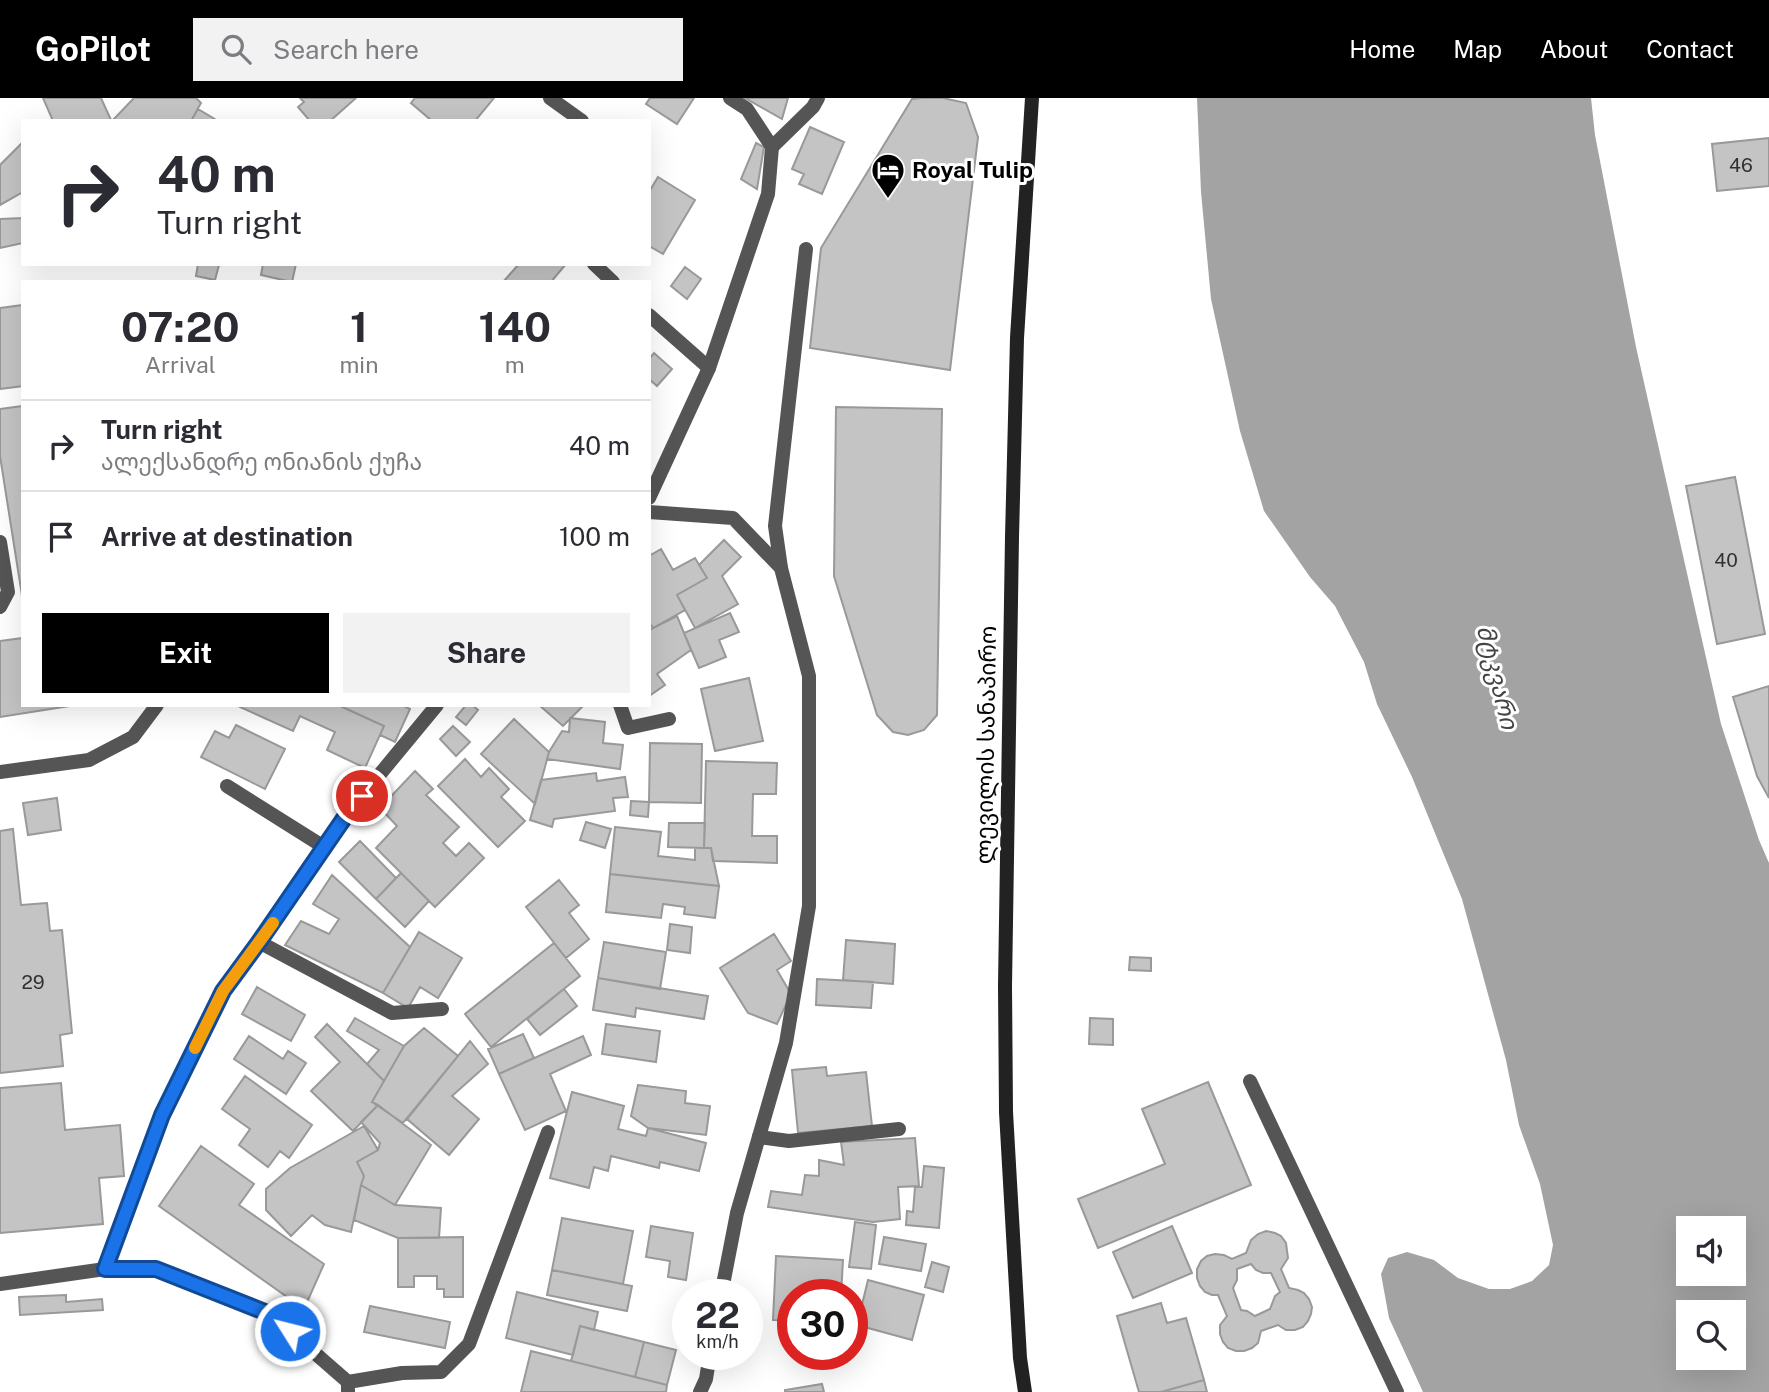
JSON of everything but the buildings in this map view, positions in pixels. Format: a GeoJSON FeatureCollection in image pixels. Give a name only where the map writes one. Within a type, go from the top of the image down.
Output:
{"type":"FeatureCollection","features":[{"type":"Feature","properties":{"kind":"main road","name":"ლევილის სანაპირო"},"geometry":{"type":"LineString","coordinates":[[1025,1392],[1020,1358],[1007,1138],[1005,986],[1017,364],[1032,98]]}},
{"type":"Feature","properties":{"kind":"street"},"geometry":{"type":"LineString","coordinates":[[550,98],[579,119]]}},
{"type":"Feature","properties":{"kind":"street"},"geometry":{"type":"LineString","coordinates":[[651,494],[709,368],[768,194],[772,147],[747,109],[730,98]]}},
{"type":"Feature","properties":{"kind":"street"},"geometry":{"type":"LineString","coordinates":[[772,147],[813,107],[818,98]]}},
{"type":"Feature","properties":{"kind":"street"},"geometry":{"type":"LineString","coordinates":[[725,1279],[737,1213],[786,1043],[809,906],[809,676],[781,568],[775,526],[806,248]]}},
{"type":"Feature","properties":{"kind":"street"},"geometry":{"type":"LineString","coordinates":[[596,266],[611,280]]}},
{"type":"Feature","properties":{"kind":"street"},"geometry":{"type":"LineString","coordinates":[[651,316],[709,368]]}},
{"type":"Feature","properties":{"kind":"street"},"geometry":{"type":"LineString","coordinates":[[651,512],[733,518],[781,568]]}},
{"type":"Feature","properties":{"kind":"street"},"geometry":{"type":"LineString","coordinates":[[0,541],[8,592],[0,607]]}},
{"type":"Feature","properties":{"kind":"street"},"geometry":{"type":"LineString","coordinates":[[0,772],[89,760],[133,737],[156,707]]}},
{"type":"Feature","properties":{"kind":"street"},"geometry":{"type":"LineString","coordinates":[[105,1269],[162,1115],[223,991],[347,814],[435,707]]}},
{"type":"Feature","properties":{"kind":"street"},"geometry":{"type":"LineString","coordinates":[[621,707],[628,728],[668,719]]}},
{"type":"Feature","properties":{"kind":"street"},"geometry":{"type":"LineString","coordinates":[[227,786],[324,847]]}},
{"type":"Feature","properties":{"kind":"street"},"geometry":{"type":"LineString","coordinates":[[259,942],[392,1013],[442,1009]]}},
{"type":"Feature","properties":{"kind":"street"},"geometry":{"type":"LineString","coordinates":[[1250,1081],[1397,1392]]}},
{"type":"Feature","properties":{"kind":"street"},"geometry":{"type":"LineString","coordinates":[[759,1137],[789,1141],[900,1129]]}},
{"type":"Feature","properties":{"kind":"street"},"geometry":{"type":"LineString","coordinates":[[0,1284],[105,1269],[156,1269],[270,1314],[348,1387],[402,1373],[441,1372],[469,1344],[548,1132]]}},
{"type":"Feature","properties":{"kind":"street"},"geometry":{"type":"LineString","coordinates":[[705,1388],[708,1370]]}},
{"type":"Feature","properties":{"kind":"water","name":"მტკვარი"},"geometry":{"type":"Polygon","coordinates":[[[1197,98],[1591,98],[1595,135],[1636,347],[1721,724],[1769,863],[1769,1392],[1423,1392],[1389,1318],[1381,1274],[1388,1258],[1407,1252],[1434,1260],[1458,1278],[1489,1289],[1510,1289],[1532,1281],[1549,1265],[1553,1245],[1540,1184],[1519,1125],[1506,1060],[1462,899],[1412,777],[1377,704],[1364,662],[1335,606],[1310,577],[1264,511],[1240,431],[1211,299],[1201,192],[1197,98]]]}},
{"type":"Feature","properties":{"kind":"slow traffic"},"geometry":{"type":"LineString","coordinates":[[195,1048],[223,991],[273,923]]}},
{"type":"Feature","properties":{"kind":"place","name":"Royal Tulip"},"geometry":{"type":"Point","coordinates":[888,200]}},
{"type":"Feature","properties":{"kind":"route"},"geometry":{"type":"LineString","coordinates":[[290,1331],[270,1314],[156,1269],[105,1269],[162,1115],[223,991],[362,796]]}}]}
